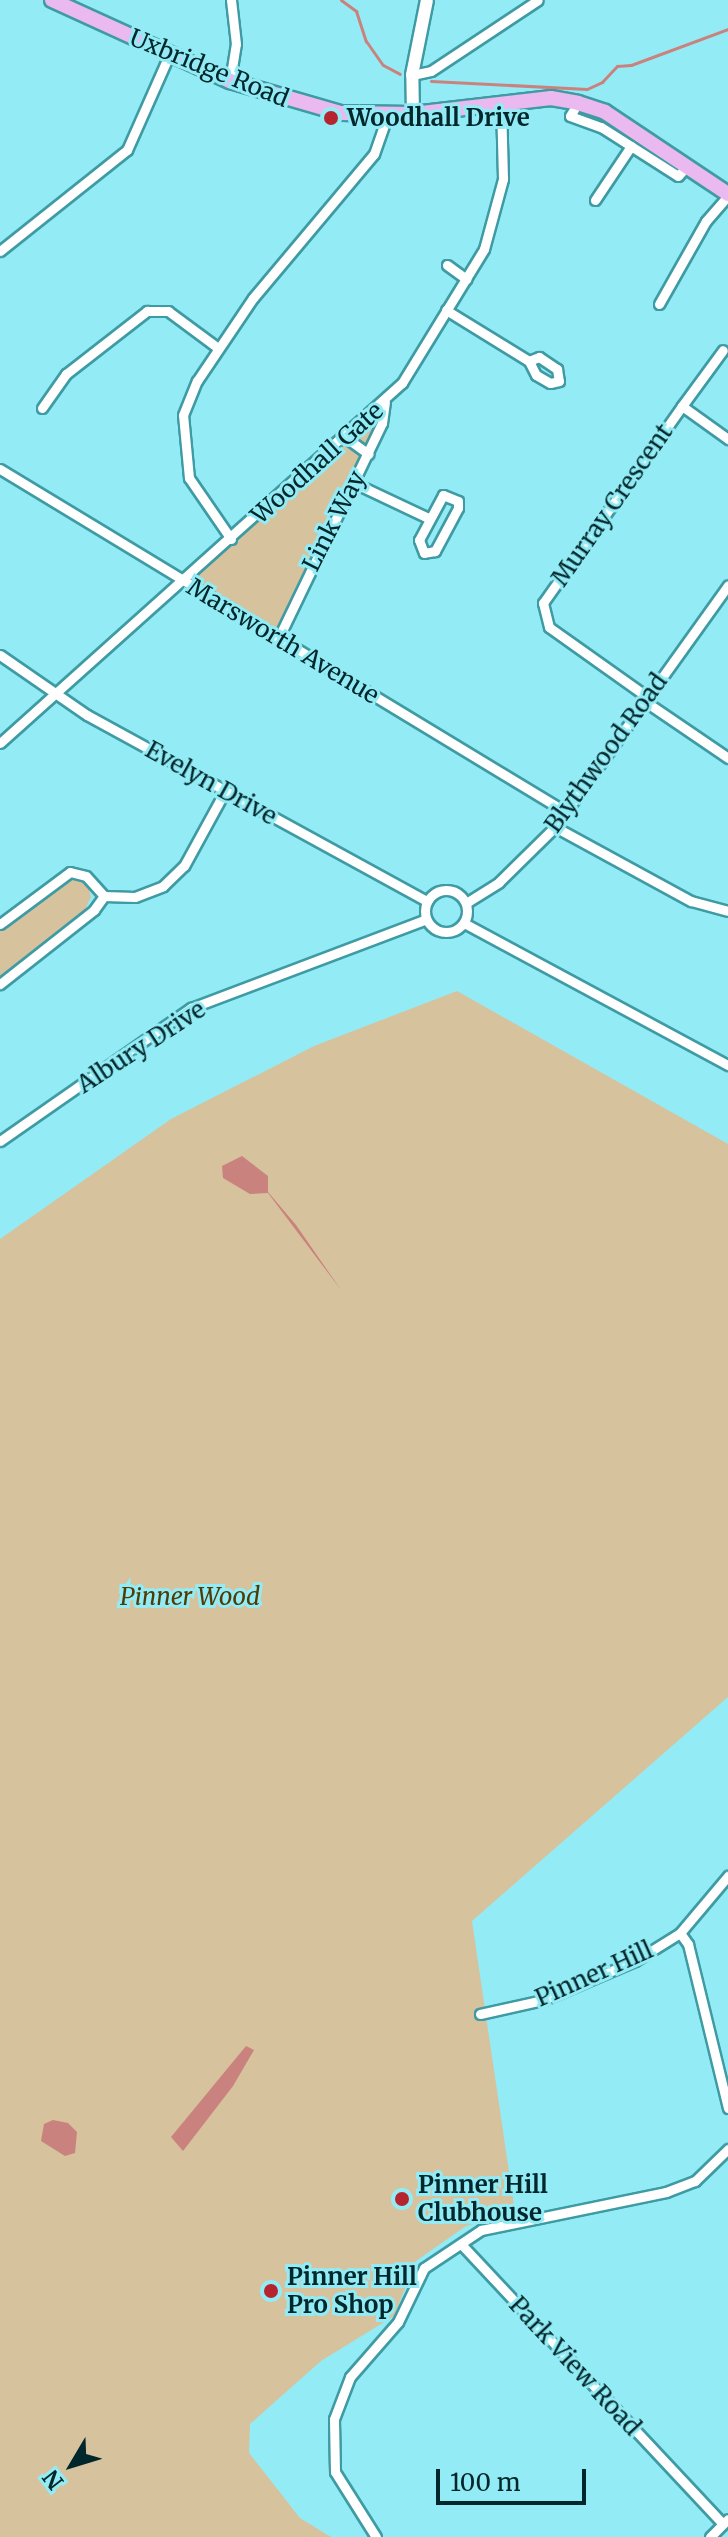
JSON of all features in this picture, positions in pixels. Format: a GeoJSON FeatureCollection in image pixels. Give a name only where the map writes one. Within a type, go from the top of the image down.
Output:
{"type":"FeatureCollection","features":[{"type":"Feature","properties":{"kind":"main road","name":"Uxbridge Road"},"geometry":{"type":"LineString","coordinates":[[52,0],[230,81],[340,113],[413,114],[551,98],[578,103],[605,112],[728,195]]}},
{"type":"Feature","properties":{"kind":"street"},"geometry":{"type":"LineString","coordinates":[[230,81],[236,44],[231,0]]}},
{"type":"Feature","properties":{"kind":"street"},"geometry":{"type":"LineString","coordinates":[[413,114],[412,75],[427,0]]}},
{"type":"Feature","properties":{"kind":"street"},"geometry":{"type":"LineString","coordinates":[[412,75],[431,71],[538,0]]}},
{"type":"Feature","properties":{"kind":"street"},"geometry":{"type":"LineString","coordinates":[[0,251],[127,150],[169,55]]}},
{"type":"Feature","properties":{"kind":"street","name":"Woodhall Gate"},"geometry":{"type":"LineString","coordinates":[[0,743],[385,402],[484,249],[498,207],[505,151],[501,103]]}},
{"type":"Feature","properties":{"kind":"street"},"geometry":{"type":"LineString","coordinates":[[578,103],[570,116],[601,127],[678,176],[687,166]]}},
{"type":"Feature","properties":{"kind":"street"},"geometry":{"type":"LineString","coordinates":[[231,539],[200,500],[183,453],[183,415],[218,348],[253,298],[374,154],[388,114]]}},
{"type":"Feature","properties":{"kind":"street"},"geometry":{"type":"LineString","coordinates":[[595,200],[631,146]]}},
{"type":"Feature","properties":{"kind":"street"},"geometry":{"type":"LineString","coordinates":[[659,304],[706,221],[728,195]]}},
{"type":"Feature","properties":{"kind":"street"},"geometry":{"type":"LineString","coordinates":[[447,265],[466,279]]}},
{"type":"Feature","properties":{"kind":"street"},"geometry":{"type":"LineString","coordinates":[[446,310],[529,361]]}},
{"type":"Feature","properties":{"kind":"street"},"geometry":{"type":"LineString","coordinates":[[42,408],[66,374],[147,311],[168,311],[218,348]]}},
{"type":"Feature","properties":{"kind":"street","name":"Murray Crescent"},"geometry":{"type":"LineString","coordinates":[[723,350],[543,603],[549,627],[728,758]]}},
{"type":"Feature","properties":{"kind":"street","name":"Link Way"},"geometry":{"type":"LineString","coordinates":[[278,639],[368,454],[385,402]]}},
{"type":"Feature","properties":{"kind":"street","name":"Murray Crescent"},"geometry":{"type":"LineString","coordinates":[[682,406],[728,439]]}},
{"type":"Feature","properties":{"kind":"street"},"geometry":{"type":"LineString","coordinates":[[345,437],[368,454]]}},
{"type":"Feature","properties":{"kind":"street","name":"Marsworth Avenue"},"geometry":{"type":"LineString","coordinates":[[0,469],[566,812]]}},
{"type":"Feature","properties":{"kind":"street"},"geometry":{"type":"LineString","coordinates":[[352,482],[428,518]]}},
{"type":"Feature","properties":{"kind":"street"},"geometry":{"type":"LineString","coordinates":[[443,495],[458,501],[430,553],[424,553],[419,540],[428,518],[443,495]]}},
{"type":"Feature","properties":{"kind":"street","name":"Blythwood Road"},"geometry":{"type":"LineString","coordinates":[[466,903],[499,882],[555,827],[644,698],[728,585]]}},
{"type":"Feature","properties":{"kind":"street","name":"Evelyn Drive"},"geometry":{"type":"LineString","coordinates":[[0,655],[55,695],[427,901]]}},
{"type":"Feature","properties":{"kind":"street"},"geometry":{"type":"LineString","coordinates":[[0,924],[70,872],[86,876],[104,896],[135,897],[163,886],[184,866],[225,791]]}},
{"type":"Feature","properties":{"kind":"street"},"geometry":{"type":"LineString","coordinates":[[555,827],[691,901],[728,911]]}},
{"type":"Feature","properties":{"kind":"street"},"geometry":{"type":"LineString","coordinates":[[445,890],[457,893],[466,903],[464,923],[447,932],[426,919],[427,901],[445,890]]}},
{"type":"Feature","properties":{"kind":"street"},"geometry":{"type":"LineString","coordinates":[[0,984],[94,910],[104,896]]}},
{"type":"Feature","properties":{"kind":"street","name":"Albury Drive"},"geometry":{"type":"LineString","coordinates":[[0,1141],[191,1008],[426,919]]}},
{"type":"Feature","properties":{"kind":"street"},"geometry":{"type":"LineString","coordinates":[[464,923],[728,1065]]}},
{"type":"Feature","properties":{"kind":"street","name":"Pinner Hill"},"geometry":{"type":"LineString","coordinates":[[480,2014],[543,2000],[635,1961],[680,1933],[728,1876]]}},
{"type":"Feature","properties":{"kind":"street"},"geometry":{"type":"LineString","coordinates":[[680,1933],[688,1944],[728,2108]]}},
{"type":"Feature","properties":{"kind":"street"},"geometry":{"type":"LineString","coordinates":[[376,2537],[335,2472],[334,2419],[350,2377],[398,2322],[424,2268],[481,2230],[666,2192],[695,2181],[728,2149]]}},
{"type":"Feature","properties":{"kind":"street","name":"Park View Road"},"geometry":{"type":"LineString","coordinates":[[461,2244],[726,2521]]}},
{"type":"Feature","properties":{"kind":"street"},"geometry":{"type":"LineString","coordinates":[[710,2537],[726,2521]]}},
{"type":"Feature","properties":{"kind":"green space"},"geometry":{"type":"Polygon","coordinates":[[[385,402],[382,423],[278,639],[183,581],[385,402]]]}},
{"type":"Feature","properties":{"kind":"green space"},"geometry":{"type":"Polygon","coordinates":[[[75,878],[88,884],[91,897],[83,914],[0,979],[0,930],[64,879],[75,878]]]}},
{"type":"Feature","properties":{"kind":"green space","name":"Pinner Wood"},"geometry":{"type":"Polygon","coordinates":[[[457,991],[728,1144],[728,1697],[472,1921],[515,2212],[466,2226],[416,2261],[394,2316],[321,2361],[250,2424],[249,2453],[300,2518],[331,2537],[0,2537],[0,1239],[171,1119],[314,1046],[457,991]]]}},
{"type":"Feature","properties":{"kind":"shaded area"},"geometry":{"type":"Polygon","coordinates":[[[242,1156],[268,1176],[268,1192],[296,1225],[341,1290],[268,1193],[250,1194],[223,1178],[222,1166],[242,1156]]]}},
{"type":"Feature","properties":{"kind":"shaded area"},"geometry":{"type":"Polygon","coordinates":[[[246,2046],[254,2050],[233,2086],[183,2151],[171,2137],[246,2046]]]}},
{"type":"Feature","properties":{"kind":"shaded area"},"geometry":{"type":"Polygon","coordinates":[[[53,2120],[68,2123],[77,2132],[75,2153],[65,2156],[41,2141],[44,2124],[53,2120]]]}},
{"type":"Feature","properties":{"kind":"waterway"},"geometry":{"type":"LineString","coordinates":[[341,0],[356,11],[366,41],[383,65],[400,74]]}},
{"type":"Feature","properties":{"kind":"waterway"},"geometry":{"type":"LineString","coordinates":[[431,81],[587,89],[602,82],[617,66],[631,65],[728,29]]}},
{"type":"Feature","properties":{"kind":"place","name":"Woodhall Drive"},"geometry":{"type":"Point","coordinates":[331,118]}},
{"type":"Feature","properties":{"kind":"place","name":"Pinner Hill Clubhouse"},"geometry":{"type":"Point","coordinates":[402,2199]}},
{"type":"Feature","properties":{"kind":"place","name":"Pinner Hill Pro Shop"},"geometry":{"type":"Point","coordinates":[271,2291]}}]}
